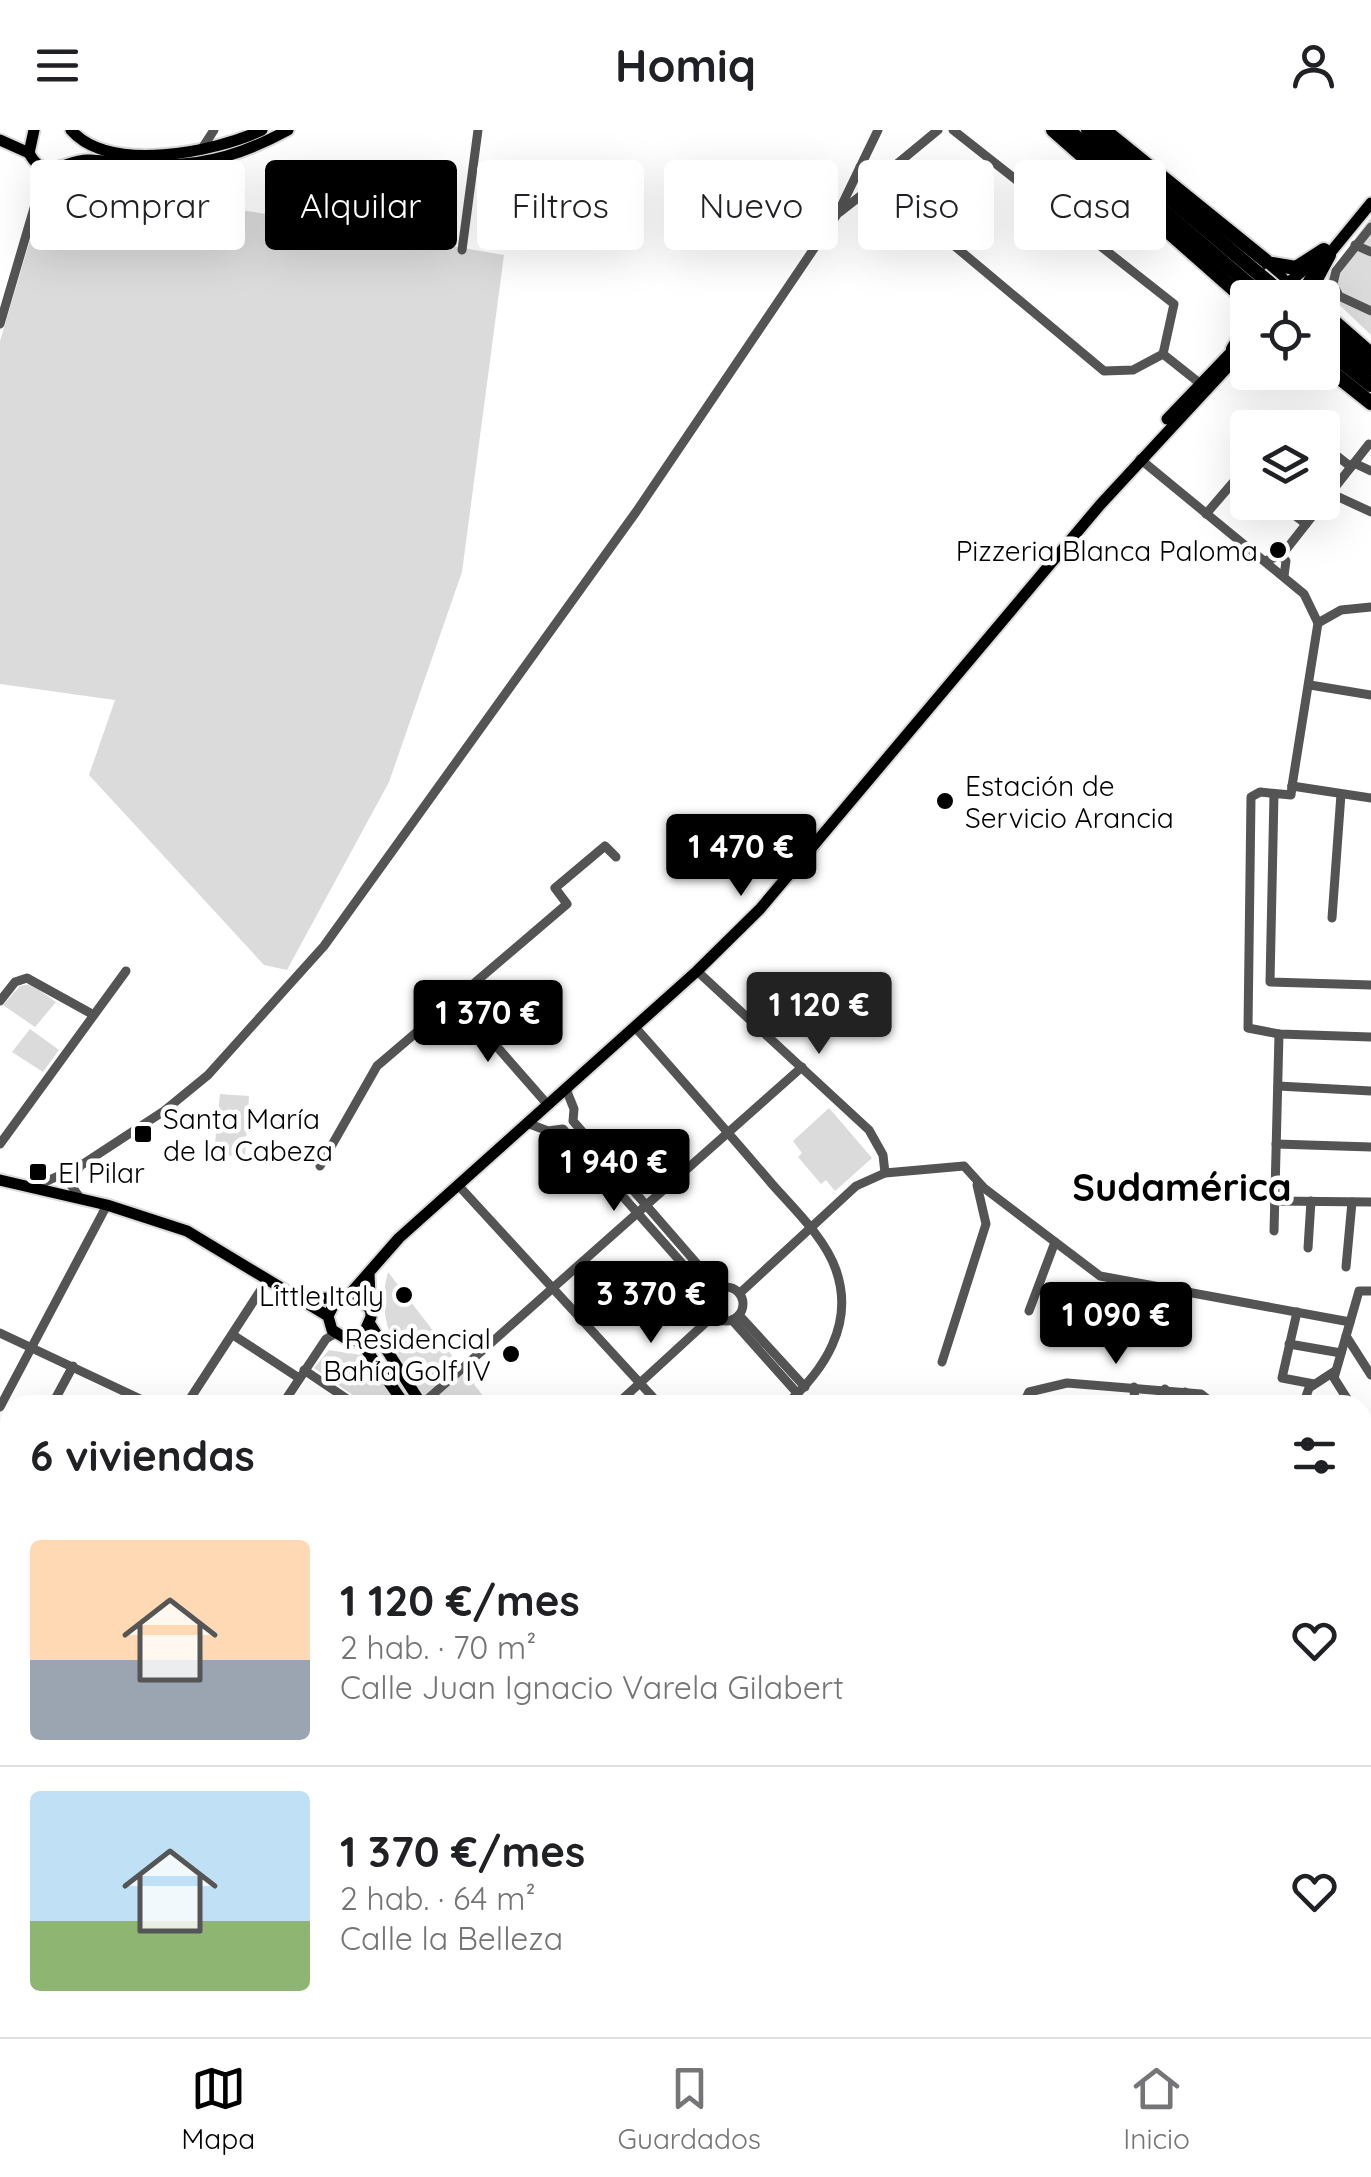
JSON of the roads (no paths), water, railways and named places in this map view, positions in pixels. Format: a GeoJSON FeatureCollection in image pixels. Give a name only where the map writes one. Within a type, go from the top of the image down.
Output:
{"type":"FeatureCollection","features":[{"type":"Feature","properties":{"kind":"highway"},"geometry":{"type":"LineString","coordinates":[[1053,130],[1246,280]]}},
{"type":"Feature","properties":{"kind":"highway"},"geometry":{"type":"LineString","coordinates":[[1068,130],[1247,280]]}},
{"type":"Feature","properties":{"kind":"highway"},"geometry":{"type":"LineString","coordinates":[[1088,130],[1248,280]]}},
{"type":"Feature","properties":{"kind":"highway"},"geometry":{"type":"LineString","coordinates":[[1104,130],[1248,280]]}},
{"type":"Feature","properties":{"kind":"highway"},"geometry":{"type":"LineString","coordinates":[[1269,280],[1326,253]]}},
{"type":"Feature","properties":{"kind":"highway"},"geometry":{"type":"LineString","coordinates":[[1315,280],[1326,253]]}},
{"type":"Feature","properties":{"kind":"highway"},"geometry":{"type":"LineString","coordinates":[[1340,326],[1371,354]]}},
{"type":"Feature","properties":{"kind":"highway"},"geometry":{"type":"LineString","coordinates":[[1340,343],[1371,369]]}},
{"type":"Feature","properties":{"kind":"highway"},"geometry":{"type":"LineString","coordinates":[[1340,361],[1371,386]]}},
{"type":"Feature","properties":{"kind":"highway"},"geometry":{"type":"LineString","coordinates":[[1340,378],[1371,402]]}},
{"type":"Feature","properties":{"kind":"main road"},"geometry":{"type":"LineString","coordinates":[[29,154],[31,130]]}},
{"type":"Feature","properties":{"kind":"main road"},"geometry":{"type":"LineString","coordinates":[[73,131],[91,147],[132,153],[201,150],[262,130]]}},
{"type":"Feature","properties":{"kind":"main road"},"geometry":{"type":"LineString","coordinates":[[213,160],[246,151],[288,130]]}},
{"type":"Feature","properties":{"kind":"main road"},"geometry":{"type":"LineString","coordinates":[[73,131],[78,148],[73,160]]}},
{"type":"Feature","properties":{"kind":"main road"},"geometry":{"type":"LineString","coordinates":[[0,140],[34,160]]}},
{"type":"Feature","properties":{"kind":"main road"},"geometry":{"type":"LineString","coordinates":[[1307,280],[1371,202]]}},
{"type":"Feature","properties":{"kind":"main road"},"geometry":{"type":"LineString","coordinates":[[1100,505],[1104,494],[1173,413],[1199,384],[1230,359]]}},
{"type":"Feature","properties":{"kind":"main road"},"geometry":{"type":"LineString","coordinates":[[301,1301],[336,1300],[349,1295],[399,1238],[698,972],[760,909],[1100,505],[1230,363]]}},
{"type":"Feature","properties":{"kind":"main road"},"geometry":{"type":"LineString","coordinates":[[0,1180],[107,1205],[187,1232],[328,1316],[336,1333],[353,1338],[365,1348],[398,1395]]}},
{"type":"Feature","properties":{"kind":"main road"},"geometry":{"type":"LineString","coordinates":[[369,1274],[370,1324],[416,1395]]}},
{"type":"Feature","properties":{"kind":"main road"},"geometry":{"type":"LineString","coordinates":[[349,1295],[369,1308]]}},
{"type":"Feature","properties":{"kind":"main road"},"geometry":{"type":"LineString","coordinates":[[328,1316],[336,1300]]}},
{"type":"Feature","properties":{"kind":"main road"},"geometry":{"type":"LineString","coordinates":[[353,1338],[370,1324]]}},
{"type":"Feature","properties":{"kind":"street"},"geometry":{"type":"LineString","coordinates":[[201,150],[214,130]]}},
{"type":"Feature","properties":{"kind":"street"},"geometry":{"type":"LineString","coordinates":[[462,250],[478,130]]}},
{"type":"Feature","properties":{"kind":"street"},"geometry":{"type":"LineString","coordinates":[[871,160],[878,130]]}},
{"type":"Feature","properties":{"kind":"street"},"geometry":{"type":"LineString","coordinates":[[902,160],[938,130]]}},
{"type":"Feature","properties":{"kind":"street"},"geometry":{"type":"LineString","coordinates":[[953,130],[1174,304],[1163,354],[1133,370],[1104,370],[961,250]]}},
{"type":"Feature","properties":{"kind":"street"},"geometry":{"type":"LineString","coordinates":[[838,214],[858,188]]}},
{"type":"Feature","properties":{"kind":"street"},"geometry":{"type":"LineString","coordinates":[[838,214],[858,197]]}},
{"type":"Feature","properties":{"kind":"street"},"geometry":{"type":"LineString","coordinates":[[0,324],[30,222]]}},
{"type":"Feature","properties":{"kind":"street"},"geometry":{"type":"LineString","coordinates":[[1371,227],[1336,271],[1333,284],[1339,296],[1371,311]]}},
{"type":"Feature","properties":{"kind":"street"},"geometry":{"type":"LineString","coordinates":[[1355,246],[1371,252]]}},
{"type":"Feature","properties":{"kind":"street"},"geometry":{"type":"LineString","coordinates":[[34,1187],[134,1134],[208,1074],[324,946],[636,512],[814,250]]}},
{"type":"Feature","properties":{"kind":"street"},"geometry":{"type":"LineString","coordinates":[[1163,354],[1199,384],[1221,373]]}},
{"type":"Feature","properties":{"kind":"street"},"geometry":{"type":"LineString","coordinates":[[1173,413],[1140,461],[1267,560],[1304,594],[1318,623],[1291,795],[1251,797],[1248,1028],[1280,1034],[1371,1037]]}},
{"type":"Feature","properties":{"kind":"street"},"geometry":{"type":"LineString","coordinates":[[1340,481],[1370,444]]}},
{"type":"Feature","properties":{"kind":"street"},"geometry":{"type":"LineString","coordinates":[[1340,456],[1371,470]]}},
{"type":"Feature","properties":{"kind":"street"},"geometry":{"type":"LineString","coordinates":[[1206,514],[1230,491]]}},
{"type":"Feature","properties":{"kind":"street"},"geometry":{"type":"LineString","coordinates":[[1340,498],[1371,512]]}},
{"type":"Feature","properties":{"kind":"street"},"geometry":{"type":"LineString","coordinates":[[1301,520],[1306,524]]}},
{"type":"Feature","properties":{"kind":"street"},"geometry":{"type":"LineString","coordinates":[[1267,560],[1280,556],[1309,520]]}},
{"type":"Feature","properties":{"kind":"street"},"geometry":{"type":"LineString","coordinates":[[1280,556],[1286,561],[1284,576]]}},
{"type":"Feature","properties":{"kind":"street"},"geometry":{"type":"LineString","coordinates":[[1318,623],[1341,610],[1371,607]]}},
{"type":"Feature","properties":{"kind":"street"},"geometry":{"type":"LineString","coordinates":[[1310,685],[1371,695]]}},
{"type":"Feature","properties":{"kind":"street"},"geometry":{"type":"LineString","coordinates":[[1292,786],[1371,798]]}},
{"type":"Feature","properties":{"kind":"street"},"geometry":{"type":"LineString","coordinates":[[1274,794],[1270,982],[1371,985]]}},
{"type":"Feature","properties":{"kind":"street"},"geometry":{"type":"LineString","coordinates":[[1332,918],[1342,794]]}},
{"type":"Feature","properties":{"kind":"street"},"geometry":{"type":"LineString","coordinates":[[320,1166],[377,1066],[567,904],[555,888],[605,846],[616,857]]}},
{"type":"Feature","properties":{"kind":"street"},"geometry":{"type":"LineString","coordinates":[[0,1144],[126,971]]}},
{"type":"Feature","properties":{"kind":"street"},"geometry":{"type":"LineString","coordinates":[[698,972],[870,1130],[878,1142],[885,1173]]}},
{"type":"Feature","properties":{"kind":"street"},"geometry":{"type":"LineString","coordinates":[[0,1001],[20,978],[34,979],[92,1014]]}},
{"type":"Feature","properties":{"kind":"street"},"geometry":{"type":"LineString","coordinates":[[456,1000],[548,1105]]}},
{"type":"Feature","properties":{"kind":"street"},"geometry":{"type":"LineString","coordinates":[[635,1028],[810,1228],[836,1270],[841,1296],[839,1328],[827,1360],[797,1395]]}},
{"type":"Feature","properties":{"kind":"street"},"geometry":{"type":"LineString","coordinates":[[1274,1231],[1280,1034]]}},
{"type":"Feature","properties":{"kind":"street"},"geometry":{"type":"LineString","coordinates":[[433,1395],[802,1067]]}},
{"type":"Feature","properties":{"kind":"street"},"geometry":{"type":"LineString","coordinates":[[1278,1086],[1371,1090]]}},
{"type":"Feature","properties":{"kind":"street"},"geometry":{"type":"LineString","coordinates":[[566,1089],[574,1109],[573,1121],[714,1292],[714,1316]]}},
{"type":"Feature","properties":{"kind":"street"},"geometry":{"type":"LineString","coordinates":[[527,1123],[548,1131],[563,1129],[573,1121]]}},
{"type":"Feature","properties":{"kind":"street"},"geometry":{"type":"LineString","coordinates":[[563,1129],[644,1209]]}},
{"type":"Feature","properties":{"kind":"street"},"geometry":{"type":"LineString","coordinates":[[1276,1144],[1371,1147]]}},
{"type":"Feature","properties":{"kind":"street"},"geometry":{"type":"LineString","coordinates":[[80,1166],[72,1190],[81,1198]]}},
{"type":"Feature","properties":{"kind":"street"},"geometry":{"type":"LineString","coordinates":[[714,1292],[740,1293],[856,1186],[885,1173],[964,1166],[984,1188],[1100,1276],[1350,1322]]}},
{"type":"Feature","properties":{"kind":"street"},"geometry":{"type":"LineString","coordinates":[[942,1362],[986,1224],[973,1173]]}},
{"type":"Feature","properties":{"kind":"street"},"geometry":{"type":"LineString","coordinates":[[60,1175],[72,1181]]}},
{"type":"Feature","properties":{"kind":"street"},"geometry":{"type":"LineString","coordinates":[[458,1185],[650,1395]]}},
{"type":"Feature","properties":{"kind":"street"},"geometry":{"type":"LineString","coordinates":[[1274,1200],[1371,1202]]}},
{"type":"Feature","properties":{"kind":"street"},"geometry":{"type":"LineString","coordinates":[[1308,1248],[1311,1201]]}},
{"type":"Feature","properties":{"kind":"street"},"geometry":{"type":"LineString","coordinates":[[1346,1267],[1352,1202]]}},
{"type":"Feature","properties":{"kind":"street"},"geometry":{"type":"LineString","coordinates":[[7,1395],[107,1205]]}},
{"type":"Feature","properties":{"kind":"street"},"geometry":{"type":"LineString","coordinates":[[1029,1311],[1055,1242]]}},
{"type":"Feature","properties":{"kind":"street"},"geometry":{"type":"LineString","coordinates":[[193,1395],[266,1282]]}},
{"type":"Feature","properties":{"kind":"street"},"geometry":{"type":"LineString","coordinates":[[1345,1395],[1334,1378],[1335,1371],[1358,1291],[1371,1291]]}},
{"type":"Feature","properties":{"kind":"street"},"geometry":{"type":"LineString","coordinates":[[736,1317],[743,1306],[740,1293]]}},
{"type":"Feature","properties":{"kind":"street"},"geometry":{"type":"LineString","coordinates":[[1296,1312],[1282,1378],[1314,1384]]}},
{"type":"Feature","properties":{"kind":"street"},"geometry":{"type":"LineString","coordinates":[[626,1395],[714,1316],[736,1317],[802,1390]]}},
{"type":"Feature","properties":{"kind":"street"},"geometry":{"type":"LineString","coordinates":[[0,1333],[133,1395]]}},
{"type":"Feature","properties":{"kind":"street"},"geometry":{"type":"LineString","coordinates":[[288,1395],[326,1338],[336,1333]]}},
{"type":"Feature","properties":{"kind":"street"},"geometry":{"type":"LineString","coordinates":[[232,1335],[339,1395]]}},
{"type":"Feature","properties":{"kind":"street"},"geometry":{"type":"LineString","coordinates":[[1346,1336],[1371,1375]]}},
{"type":"Feature","properties":{"kind":"street"},"geometry":{"type":"LineString","coordinates":[[1290,1344],[1341,1353]]}},
{"type":"Feature","properties":{"kind":"street"},"geometry":{"type":"LineString","coordinates":[[58,1395],[74,1366]]}},
{"type":"Feature","properties":{"kind":"street"},"geometry":{"type":"LineString","coordinates":[[1309,1395],[1314,1384],[1335,1371]]}},
{"type":"Feature","properties":{"kind":"street"},"geometry":{"type":"LineString","coordinates":[[1028,1395],[1042,1386],[1067,1383],[1165,1389],[1192,1395]]}},
{"type":"Feature","properties":{"kind":"street"},"geometry":{"type":"LineString","coordinates":[[1134,1387],[1134,1395]]}},
{"type":"Feature","properties":{"kind":"street"},"geometry":{"type":"LineString","coordinates":[[1161,1395],[1165,1389]]}},
{"type":"Feature","properties":{"kind":"place","name":"Pizzeria Blanca Paloma"},"geometry":{"type":"Point","coordinates":[1278,550]}},
{"type":"Feature","properties":{"kind":"place","name":"Estación de Servicio Arancia"},"geometry":{"type":"Point","coordinates":[945,801]}},
{"type":"Feature","properties":{"kind":"place","name":"Santa María de la Cabeza"},"geometry":{"type":"Point","coordinates":[143,1134]}},
{"type":"Feature","properties":{"kind":"place","name":"El Pilar"},"geometry":{"type":"Point","coordinates":[38,1172]}},
{"type":"Feature","properties":{"kind":"place","name":"Little Italy"},"geometry":{"type":"Point","coordinates":[404,1295]}},
{"type":"Feature","properties":{"kind":"place","name":"Residencial Bahía Golf IV"},"geometry":{"type":"Point","coordinates":[511,1354]}},
{"type":"Feature","properties":{"kind":"district","name":"Sudamérica"},"geometry":{"type":"Point","coordinates":[1182,1187]}}]}
